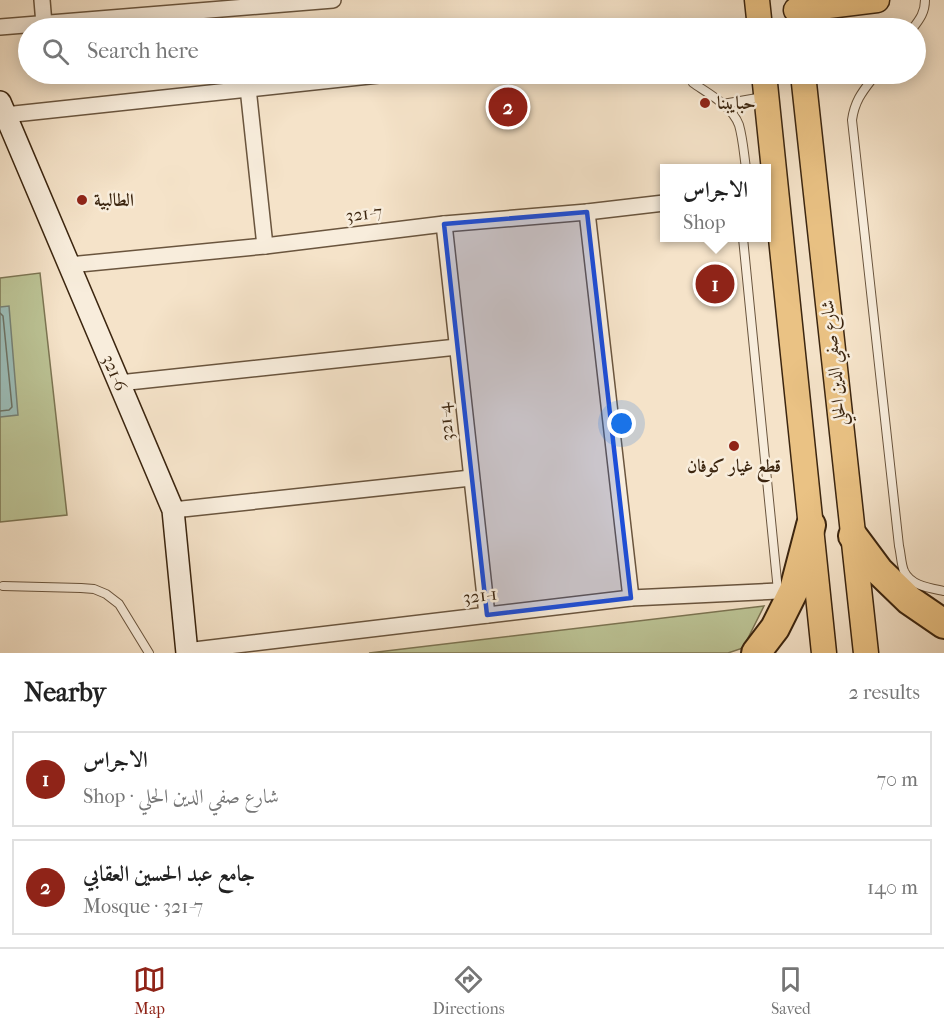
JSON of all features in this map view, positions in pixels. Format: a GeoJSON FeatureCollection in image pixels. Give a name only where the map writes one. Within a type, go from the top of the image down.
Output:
{"type":"FeatureCollection","features":[{"type":"Feature","properties":{"kind":"highway"},"geometry":{"type":"LineString","coordinates":[[756,653],[775,628],[794,590],[811,525]]}},
{"type":"Feature","properties":{"kind":"highway"},"geometry":{"type":"LineString","coordinates":[[853,536],[879,571],[909,600],[944,624]]}},
{"type":"Feature","properties":{"kind":"main road"},"geometry":{"type":"LineString","coordinates":[[757,0],[759,18]]}},
{"type":"Feature","properties":{"kind":"main road"},"geometry":{"type":"LineString","coordinates":[[796,13],[877,0]]}},
{"type":"Feature","properties":{"kind":"main road","name":"شارع صفي الدين الحلي"},"geometry":{"type":"LineString","coordinates":[[804,84],[866,653]]}},
{"type":"Feature","properties":{"kind":"main road"},"geometry":{"type":"LineString","coordinates":[[766,85],[770,164]]}},
{"type":"Feature","properties":{"kind":"main road"},"geometry":{"type":"LineString","coordinates":[[771,190],[824,653]]}},
{"type":"Feature","properties":{"kind":"street"},"geometry":{"type":"LineString","coordinates":[[42,0],[44,18]]}},
{"type":"Feature","properties":{"kind":"street"},"geometry":{"type":"LineString","coordinates":[[116,18],[333,0]]}},
{"type":"Feature","properties":{"kind":"street"},"geometry":{"type":"LineString","coordinates":[[0,27],[18,26]]}},
{"type":"Feature","properties":{"kind":"street"},"geometry":{"type":"LineString","coordinates":[[3,109],[288,84]]}},
{"type":"Feature","properties":{"kind":"street"},"geometry":{"type":"LineString","coordinates":[[248,88],[265,246]]}},
{"type":"Feature","properties":{"kind":"street","name":"321-6"},"geometry":{"type":"LineString","coordinates":[[3,109],[173,510],[180,652]]}},
{"type":"Feature","properties":{"kind":"street","name":"321-7"},"geometry":{"type":"LineString","coordinates":[[69,265],[265,246],[444,224],[660,203]]}},
{"type":"Feature","properties":{"kind":"street"},"geometry":{"type":"LineString","coordinates":[[587,212],[631,598]]}},
{"type":"Feature","properties":{"kind":"street","name":"321-4"},"geometry":{"type":"LineString","coordinates":[[444,224],[487,615]]}},
{"type":"Feature","properties":{"kind":"street"},"geometry":{"type":"LineString","coordinates":[[119,383],[457,347]]}},
{"type":"Feature","properties":{"kind":"street"},"geometry":{"type":"LineString","coordinates":[[173,510],[471,478]]}},
{"type":"Feature","properties":{"kind":"street","name":"321-1"},"geometry":{"type":"LineString","coordinates":[[180,652],[631,598],[778,591]]}},
{"type":"Feature","properties":{"kind":"lane"},"geometry":{"type":"LineString","coordinates":[[921,18],[925,9],[925,0]]}},
{"type":"Feature","properties":{"kind":"lane"},"geometry":{"type":"LineString","coordinates":[[694,84],[731,112],[738,124],[745,164]]}},
{"type":"Feature","properties":{"kind":"lane"},"geometry":{"type":"LineString","coordinates":[[868,84],[859,95],[852,120],[899,546],[904,572],[913,582],[944,591]]}},
{"type":"Feature","properties":{"kind":"lane"},"geometry":{"type":"LineString","coordinates":[[723,104],[766,85]]}},
{"type":"Feature","properties":{"kind":"lane"},"geometry":{"type":"LineString","coordinates":[[743,242],[778,591]]}},
{"type":"Feature","properties":{"kind":"lane"},"geometry":{"type":"LineString","coordinates":[[3,586],[94,589],[106,594],[120,604],[149,653]]}},
{"type":"Feature","properties":{"kind":"highlighted area"},"geometry":{"type":"Polygon","coordinates":[[[587,212],[631,598],[487,615],[444,224],[587,212]]]}},
{"type":"Feature","properties":{"kind":"green space"},"geometry":{"type":"Polygon","coordinates":[[[40,273],[67,515],[0,522],[0,278],[40,273]]]}},
{"type":"Feature","properties":{"kind":"green space"},"geometry":{"type":"Polygon","coordinates":[[[764,606],[743,648],[728,653],[369,653],[764,606]]]}},
{"type":"Feature","properties":{"kind":"water"},"geometry":{"type":"Polygon","coordinates":[[[9,306],[18,415],[0,417],[0,307],[9,306]]]}},
{"type":"Feature","properties":{"kind":"place","name":"حبايبنا"},"geometry":{"type":"Point","coordinates":[705,103]}},
{"type":"Feature","properties":{"kind":"place","name":"جامع عبد الحسين العقابي"},"geometry":{"type":"Point","coordinates":[508,107]}},
{"type":"Feature","properties":{"kind":"place","name":"الطالبية"},"geometry":{"type":"Point","coordinates":[82,200]}},
{"type":"Feature","properties":{"kind":"place","name":"الاجراس"},"geometry":{"type":"Point","coordinates":[715,284]}},
{"type":"Feature","properties":{"kind":"place","name":"قطع غيار كوفان"},"geometry":{"type":"Point","coordinates":[734,446]}}]}
